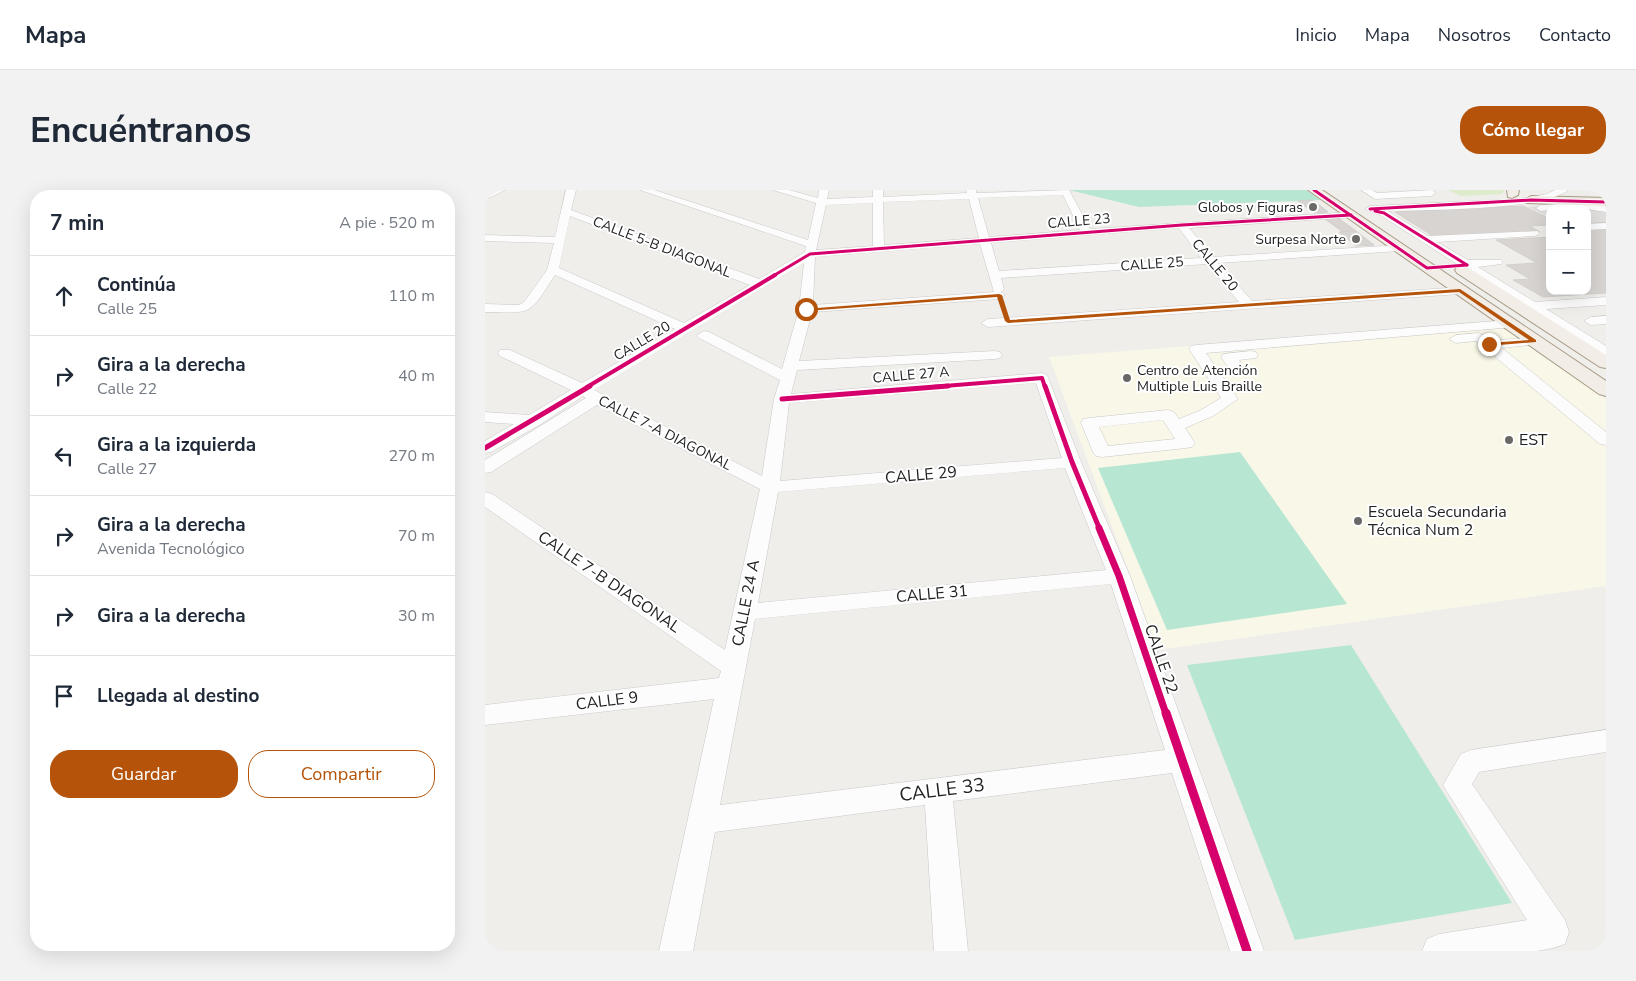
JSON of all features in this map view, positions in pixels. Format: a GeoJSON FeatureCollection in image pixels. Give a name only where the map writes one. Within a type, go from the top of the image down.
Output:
{"type":"FeatureCollection","features":[{"type":"Feature","properties":{"kind":"main road"},"geometry":{"type":"LineString","coordinates":[[1314,190],[1606,390]]}},
{"type":"Feature","properties":{"kind":"main road"},"geometry":{"type":"LineString","coordinates":[[1563,190],[1606,200]]}},
{"type":"Feature","properties":{"kind":"main road"},"geometry":{"type":"LineString","coordinates":[[1587,190],[1606,194]]}},
{"type":"Feature","properties":{"kind":"main road"},"geometry":{"type":"LineString","coordinates":[[1601,190],[1606,194]]}},
{"type":"Feature","properties":{"kind":"main road"},"geometry":{"type":"LineString","coordinates":[[1606,194],[1603,197],[1606,200]]}},
{"type":"Feature","properties":{"kind":"main road"},"geometry":{"type":"LineString","coordinates":[[1529,199],[1606,200]]}},
{"type":"Feature","properties":{"kind":"main road"},"geometry":{"type":"LineString","coordinates":[[1368,200],[1421,239],[1463,265],[1496,292]]}},
{"type":"Feature","properties":{"kind":"main road"},"geometry":{"type":"LineString","coordinates":[[1433,272],[1463,265]]}},
{"type":"Feature","properties":{"kind":"main road"},"geometry":{"type":"LineString","coordinates":[[1433,272],[1462,276],[1533,311],[1606,363]]}},
{"type":"Feature","properties":{"kind":"street"},"geometry":{"type":"LineString","coordinates":[[485,197],[500,190]]}},
{"type":"Feature","properties":{"kind":"street"},"geometry":{"type":"LineString","coordinates":[[485,308],[511,309],[529,305],[553,270],[571,190]]}},
{"type":"Feature","properties":{"kind":"street"},"geometry":{"type":"LineString","coordinates":[[645,190],[810,257],[760,301]]}},
{"type":"Feature","properties":{"kind":"street"},"geometry":{"type":"LineString","coordinates":[[778,190],[822,202],[878,195],[1067,192],[1087,232]]}},
{"type":"Feature","properties":{"kind":"street","name":"CALLE 24 A"},"geometry":{"type":"LineString","coordinates":[[676,951],[770,487],[782,399],[806,309],[810,257],[824,190]]}},
{"type":"Feature","properties":{"kind":"street"},"geometry":{"type":"LineString","coordinates":[[1368,200],[1431,193],[1426,190]]}},
{"type":"Feature","properties":{"kind":"street"},"geometry":{"type":"LineString","coordinates":[[1368,200],[1529,199],[1563,190]]}},
{"type":"Feature","properties":{"kind":"street"},"geometry":{"type":"LineString","coordinates":[[973,193],[1004,308]]}},
{"type":"Feature","properties":{"kind":"street"},"geometry":{"type":"LineString","coordinates":[[1448,193],[1459,199]]}},
{"type":"Feature","properties":{"kind":"street"},"geometry":{"type":"LineString","coordinates":[[878,195],[879,249]]}},
{"type":"Feature","properties":{"kind":"street"},"geometry":{"type":"LineString","coordinates":[[1368,200],[1386,203],[1459,199],[1529,199],[1572,205]]}},
{"type":"Feature","properties":{"kind":"street"},"geometry":{"type":"LineString","coordinates":[[1368,200],[1386,203]]}},
{"type":"Feature","properties":{"kind":"street"},"geometry":{"type":"LineString","coordinates":[[1591,208],[1606,209]]}},
{"type":"Feature","properties":{"kind":"street"},"geometry":{"type":"LineString","coordinates":[[1591,209],[1606,216]]}},
{"type":"Feature","properties":{"kind":"street","name":"CALLE 5-B DIAGONAL"},"geometry":{"type":"LineString","coordinates":[[565,210],[760,284]]}},
{"type":"Feature","properties":{"kind":"street","name":"CALLE 23"},"geometry":{"type":"LineString","coordinates":[[810,257],[879,249],[1182,224],[1351,215]]}},
{"type":"Feature","properties":{"kind":"street","name":"CALLE 20"},"geometry":{"type":"LineString","coordinates":[[1182,224],[1209,260],[1249,305]]}},
{"type":"Feature","properties":{"kind":"street"},"geometry":{"type":"LineString","coordinates":[[1591,227],[1606,226]]}},
{"type":"Feature","properties":{"kind":"street"},"geometry":{"type":"LineString","coordinates":[[1421,239],[1539,231]]}},
{"type":"Feature","properties":{"kind":"street"},"geometry":{"type":"LineString","coordinates":[[485,238],[561,240]]}},
{"type":"Feature","properties":{"kind":"street","name":"CALLE 25"},"geometry":{"type":"LineString","coordinates":[[994,275],[1399,248]]}},
{"type":"Feature","properties":{"kind":"street","name":"CALLE 20"},"geometry":{"type":"LineString","coordinates":[[485,468],[560,422],[591,394],[686,329],[760,284],[810,257]]}},
{"type":"Feature","properties":{"kind":"street"},"geometry":{"type":"LineString","coordinates":[[1463,265],[1497,262]]}},
{"type":"Feature","properties":{"kind":"street"},"geometry":{"type":"LineString","coordinates":[[1463,265],[1533,311],[1606,352]]}},
{"type":"Feature","properties":{"kind":"street"},"geometry":{"type":"LineString","coordinates":[[553,270],[686,329]]}},
{"type":"Feature","properties":{"kind":"street"},"geometry":{"type":"LineString","coordinates":[[806,309],[982,296],[1004,308],[1249,305],[1460,290]]}},
{"type":"Feature","properties":{"kind":"street"},"geometry":{"type":"LineString","coordinates":[[982,296],[995,355],[998,380]]}},
{"type":"Feature","properties":{"kind":"street"},"geometry":{"type":"LineString","coordinates":[[1533,311],[1606,301]]}},
{"type":"Feature","properties":{"kind":"street"},"geometry":{"type":"LineString","coordinates":[[988,323],[1004,308]]}},
{"type":"Feature","properties":{"kind":"street"},"geometry":{"type":"LineString","coordinates":[[1533,311],[1606,310]]}},
{"type":"Feature","properties":{"kind":"street"},"geometry":{"type":"LineString","coordinates":[[1591,320],[1606,320]]}},
{"type":"Feature","properties":{"kind":"street"},"geometry":{"type":"LineString","coordinates":[[1175,426],[1207,413],[1230,399],[1196,349],[1509,324]]}},
{"type":"Feature","properties":{"kind":"street","name":"CALLE 20"},"geometry":{"type":"LineString","coordinates":[[688,345],[720,325]]}},
{"type":"Feature","properties":{"kind":"street"},"geometry":{"type":"LineString","coordinates":[[704,335],[789,372],[995,355]]}},
{"type":"Feature","properties":{"kind":"street"},"geometry":{"type":"LineString","coordinates":[[1237,368],[1228,357],[1479,338],[1489,344],[1606,440]]}},
{"type":"Feature","properties":{"kind":"street"},"geometry":{"type":"LineString","coordinates":[[1489,344],[1534,341]]}},
{"type":"Feature","properties":{"kind":"street","name":"CALLE 7-A DIAGONAL"},"geometry":{"type":"LineString","coordinates":[[505,352],[591,394],[770,487]]}},
{"type":"Feature","properties":{"kind":"street","name":"CALLE 27 A"},"geometry":{"type":"LineString","coordinates":[[782,399],[998,380],[1042,378]]}},
{"type":"Feature","properties":{"kind":"street","name":"CALLE 22"},"geometry":{"type":"LineString","coordinates":[[1042,378],[1072,462],[1119,576],[1247,951]]}},
{"type":"Feature","properties":{"kind":"street","name":"CALLE 20"},"geometry":{"type":"LineString","coordinates":[[485,448],[533,420],[591,394],[613,389]]}},
{"type":"Feature","properties":{"kind":"street"},"geometry":{"type":"LineString","coordinates":[[1168,415],[1175,426],[1185,443],[1102,452],[1089,423],[1168,415]]}},
{"type":"Feature","properties":{"kind":"street"},"geometry":{"type":"LineString","coordinates":[[485,417],[560,422]]}},
{"type":"Feature","properties":{"kind":"street","name":"CALLE 29"},"geometry":{"type":"LineString","coordinates":[[770,487],[1072,462]]}},
{"type":"Feature","properties":{"kind":"street","name":"CALLE 7-B DIAGONAL"},"geometry":{"type":"LineString","coordinates":[[485,498],[732,676]]}},
{"type":"Feature","properties":{"kind":"street","name":"CALLE 31"},"geometry":{"type":"LineString","coordinates":[[745,612],[1119,576]]}},
{"type":"Feature","properties":{"kind":"street","name":"CALLE 9"},"geometry":{"type":"LineString","coordinates":[[485,715],[732,676]]}},
{"type":"Feature","properties":{"kind":"street"},"geometry":{"type":"LineString","coordinates":[[1439,951],[1553,932],[1457,785],[1471,762],[1606,741]]}},
{"type":"Feature","properties":{"kind":"street","name":"CALLE 33"},"geometry":{"type":"LineString","coordinates":[[703,820],[1181,760]]}},
{"type":"Feature","properties":{"kind":"street"},"geometry":{"type":"LineString","coordinates":[[938,790],[951,951]]}},
{"type":"Feature","properties":{"kind":"shaded area"},"geometry":{"type":"Polygon","coordinates":[[[1568,203],[1606,205],[1606,228],[1591,229],[1591,205],[1548,205],[1568,203]]]}},
{"type":"Feature","properties":{"kind":"shaded area"},"geometry":{"type":"Polygon","coordinates":[[[1546,205],[1546,216],[1528,207],[1546,205]]]}},
{"type":"Feature","properties":{"kind":"shaded area","name":"Escuela Secundaria Técnica Num 2"},"geometry":{"type":"Polygon","coordinates":[[[1496,322],[1606,399],[1606,586],[1158,650],[1049,357],[1496,322]]]}},
{"type":"Feature","properties":{"kind":"green space"},"geometry":{"type":"Polygon","coordinates":[[[1069,190],[1306,190],[1320,200],[1139,207],[1069,190]]]}},
{"type":"Feature","properties":{"kind":"green space"},"geometry":{"type":"Polygon","coordinates":[[[1448,190],[1504,190],[1502,194],[1461,196],[1448,190]]]}},
{"type":"Feature","properties":{"kind":"green space"},"geometry":{"type":"Polygon","coordinates":[[[1240,452],[1347,604],[1167,630],[1098,468],[1240,452]]]}},
{"type":"Feature","properties":{"kind":"green space"},"geometry":{"type":"Polygon","coordinates":[[[1351,645],[1512,903],[1295,940],[1187,665],[1351,645]]]}},
{"type":"Feature","properties":{"kind":"building","name":"Globos y Figuras"},"geometry":{"type":"Polygon","coordinates":[[[1313,200],[1328,212],[1314,213],[1298,201],[1313,200]]]}},
{"type":"Feature","properties":{"kind":"building"},"geometry":{"type":"Polygon","coordinates":[[[1523,206],[1546,217],[1546,225],[1530,226],[1540,232],[1436,238],[1395,212],[1523,206]]]}},
{"type":"Feature","properties":{"kind":"building"},"geometry":{"type":"Polygon","coordinates":[[[1338,218],[1356,231],[1343,232],[1325,219],[1338,218]]]}},
{"type":"Feature","properties":{"kind":"building"},"geometry":{"type":"Polygon","coordinates":[[[1606,229],[1606,293],[1591,294],[1591,230],[1606,229]]]}},
{"type":"Feature","properties":{"kind":"building","name":"Surpesa Norte"},"geometry":{"type":"Polygon","coordinates":[[[1356,231],[1374,245],[1356,246],[1339,232],[1356,231]]]}},
{"type":"Feature","properties":{"kind":"building"},"geometry":{"type":"Polygon","coordinates":[[[1546,237],[1546,295],[1574,295],[1543,297],[1513,280],[1530,279],[1506,265],[1537,263],[1496,240],[1546,237]]]}},
{"type":"Feature","properties":{"kind":"cycle path"},"geometry":{"type":"LineString","coordinates":[[1314,190],[1427,268],[1467,265]]}},
{"type":"Feature","properties":{"kind":"cycle path"},"geometry":{"type":"LineString","coordinates":[[1370,209],[1531,200],[1606,202]]}},
{"type":"Feature","properties":{"kind":"cycle path"},"geometry":{"type":"LineString","coordinates":[[1375,211],[1384,213],[1467,265]]}},
{"type":"Feature","properties":{"kind":"cycle path"},"geometry":{"type":"LineString","coordinates":[[485,448],[810,254],[1182,225],[1351,215]]}},
{"type":"Feature","properties":{"kind":"cycle path"},"geometry":{"type":"LineString","coordinates":[[782,399],[1042,378],[1072,462],[1119,576],[1247,951]]}},
{"type":"Feature","properties":{"kind":"place","name":"Globos y Figuras"},"geometry":{"type":"Point","coordinates":[1313,207]}},
{"type":"Feature","properties":{"kind":"place","name":"Surpesa Norte"},"geometry":{"type":"Point","coordinates":[1356,239]}},
{"type":"Feature","properties":{"kind":"place","name":"Centro de Atención Multiple Luis Braille"},"geometry":{"type":"Point","coordinates":[1127,378]}},
{"type":"Feature","properties":{"kind":"place","name":"EST"},"geometry":{"type":"Point","coordinates":[1509,440]}},
{"type":"Feature","properties":{"kind":"place","name":"Escuela Secundaria Técnica Num 2"},"geometry":{"type":"Point","coordinates":[1358,521]}},
{"type":"Feature","properties":{"kind":"route"},"geometry":{"type":"LineString","coordinates":[[806,309],[999,295],[1008,321],[1460,290],[1534,341],[1489,344]]}}]}
